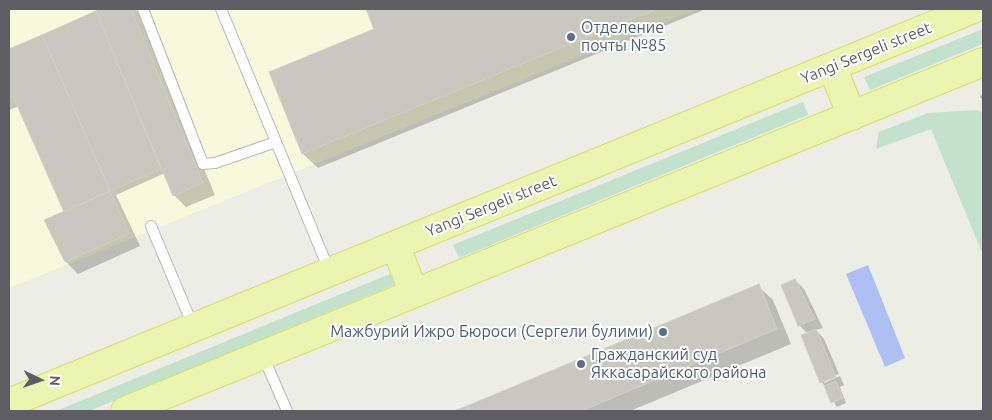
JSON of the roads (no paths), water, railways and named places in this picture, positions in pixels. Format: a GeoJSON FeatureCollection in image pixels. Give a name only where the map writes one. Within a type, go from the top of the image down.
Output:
{"type":"FeatureCollection","features":[{"type":"Feature","properties":{"kind":"main road","name":"Yangi Sergeli street"},"geometry":{"type":"LineString","coordinates":[[9,403],[973,9]]}},
{"type":"Feature","properties":{"kind":"main road"},"geometry":{"type":"LineString","coordinates":[[125,411],[983,62]]}},
{"type":"Feature","properties":{"kind":"main road"},"geometry":{"type":"LineString","coordinates":[[832,67],[852,116]]}},
{"type":"Feature","properties":{"kind":"main road"},"geometry":{"type":"LineString","coordinates":[[395,245],[414,293]]}},
{"type":"Feature","properties":{"kind":"lane"},"geometry":{"type":"LineString","coordinates":[[143,9],[203,164],[215,163],[276,142]]}},
{"type":"Feature","properties":{"kind":"lane"},"geometry":{"type":"LineString","coordinates":[[221,9],[329,271]]}},
{"type":"Feature","properties":{"kind":"lane"},"geometry":{"type":"LineString","coordinates":[[151,226],[193,327]]}},
{"type":"Feature","properties":{"kind":"lane"},"geometry":{"type":"LineString","coordinates":[[262,355],[288,411]]}},
{"type":"Feature","properties":{"kind":"water"},"geometry":{"type":"Polygon","coordinates":[[[868,265],[905,358],[885,367],[846,274],[868,265]]]}},
{"type":"Feature","properties":{"kind":"place","name":"Отделение почты №85"},"geometry":{"type":"Point","coordinates":[571,37]}},
{"type":"Feature","properties":{"kind":"place","name":"Мажбурий Ижро Бюроси (Сергели булими)"},"geometry":{"type":"Point","coordinates":[663,332]}},
{"type":"Feature","properties":{"kind":"place","name":"Гражданский суд Яккасарайского района"},"geometry":{"type":"Point","coordinates":[581,364]}}]}
